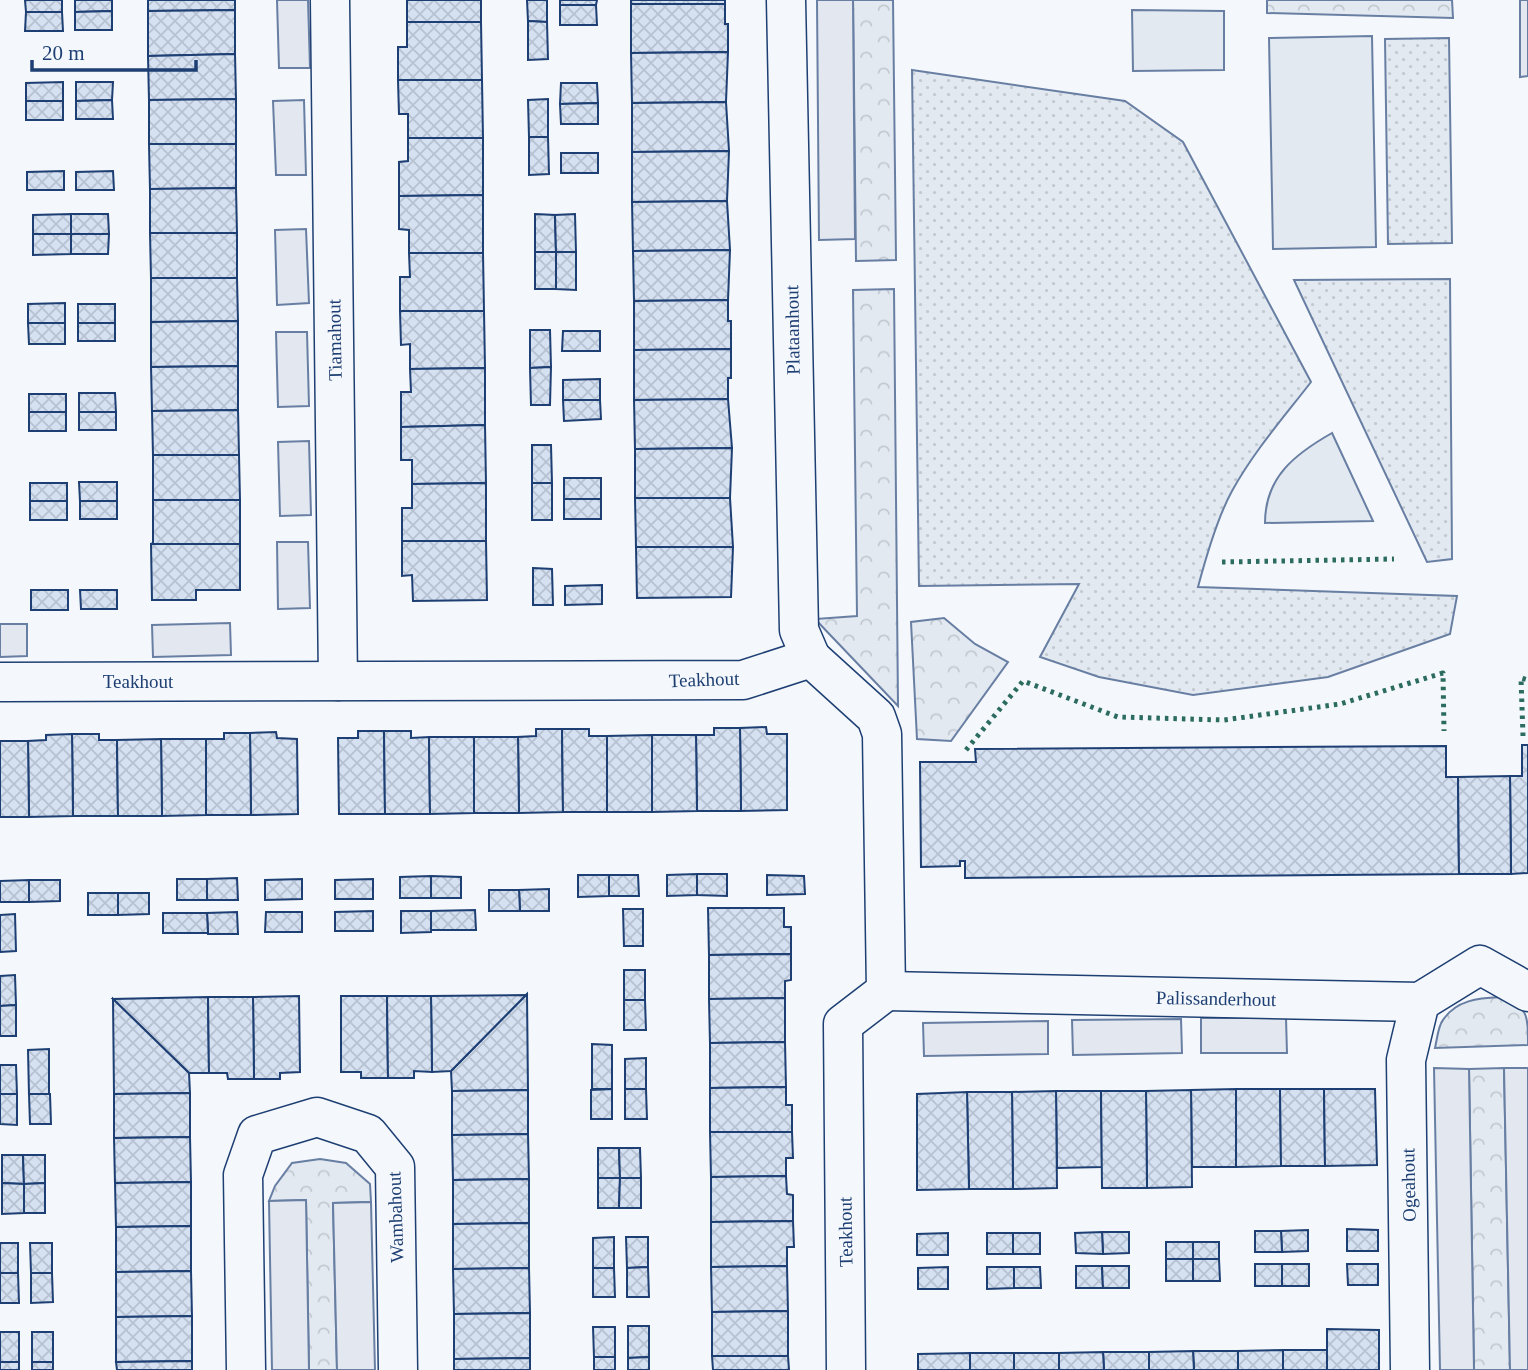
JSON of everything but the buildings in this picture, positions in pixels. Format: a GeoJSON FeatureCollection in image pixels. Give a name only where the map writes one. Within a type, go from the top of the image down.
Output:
{"type":"FeatureCollection","features":[{"type":"Feature","properties":{"kind":"street","name":"Tiamahout"},"geometry":{"type":"LineString","coordinates":[[331,0],[338,681]]}},
{"type":"Feature","properties":{"kind":"street","name":"Plataanhout"},"geometry":{"type":"LineString","coordinates":[[786,0],[799,630],[811,658]]}},
{"type":"Feature","properties":{"kind":"street","name":"Teakhout"},"geometry":{"type":"LineString","coordinates":[[0,682],[743,680],[811,658]]}},
{"type":"Feature","properties":{"kind":"street"},"geometry":{"type":"LineString","coordinates":[[811,658],[876,717],[882,734],[886,991]]}},
{"type":"Feature","properties":{"kind":"street"},"geometry":{"type":"LineString","coordinates":[[1420,1002],[1480,965],[1528,992]]}},
{"type":"Feature","properties":{"kind":"street","name":"Teakhout"},"geometry":{"type":"LineString","coordinates":[[846,1370],[843,1024],[886,991]]}},
{"type":"Feature","properties":{"kind":"street","name":"Palissanderhout"},"geometry":{"type":"LineString","coordinates":[[886,991],[1420,1002]]}},
{"type":"Feature","properties":{"kind":"street","name":"Ogeahout"},"geometry":{"type":"LineString","coordinates":[[1410,1370],[1406,1060],[1420,1002]]}},
{"type":"Feature","properties":{"kind":"street","name":"Wambahout"},"geometry":{"type":"LineString","coordinates":[[246,1370],[243,1175],[257,1135],[317,1117],[368,1133],[395,1167],[398,1370]]}},
{"type":"Feature","properties":{"kind":"green space"},"geometry":{"type":"Polygon","coordinates":[[[853,0],[893,0],[896,260],[856,261],[853,0]]]}},
{"type":"Feature","properties":{"kind":"green space"},"geometry":{"type":"Polygon","coordinates":[[[1267,0],[1452,0],[1453,18],[1267,13],[1267,0]]]}},
{"type":"Feature","properties":{"kind":"green space"},"geometry":{"type":"Polygon","coordinates":[[[1132,10],[1224,11],[1224,70],[1133,71],[1132,10]]]}},
{"type":"Feature","properties":{"kind":"green space"},"geometry":{"type":"Polygon","coordinates":[[[1372,36],[1376,247],[1273,249],[1269,38],[1372,36]]]}},
{"type":"Feature","properties":{"kind":"green space"},"geometry":{"type":"Polygon","coordinates":[[[1449,38],[1452,243],[1388,244],[1385,39],[1449,38]]]}},
{"type":"Feature","properties":{"kind":"green space"},"geometry":{"type":"Polygon","coordinates":[[[912,70],[1125,101],[1183,142],[1311,382],[1260,448],[1232,491],[1217,525],[1198,587],[1457,596],[1450,634],[1328,677],[1193,695],[1099,677],[1040,657],[1079,584],[919,586],[912,70]]]}},
{"type":"Feature","properties":{"kind":"green space"},"geometry":{"type":"Polygon","coordinates":[[[1450,279],[1452,559],[1427,562],[1294,280],[1450,279]]]}},
{"type":"Feature","properties":{"kind":"green space"},"geometry":{"type":"Polygon","coordinates":[[[894,289],[898,706],[815,619],[857,616],[853,290],[894,289]]]}},
{"type":"Feature","properties":{"kind":"green space"},"geometry":{"type":"Polygon","coordinates":[[[1332,433],[1373,521],[1265,523],[1266,507],[1276,480],[1306,449],[1332,433]]]}},
{"type":"Feature","properties":{"kind":"green space"},"geometry":{"type":"Polygon","coordinates":[[[944,618],[975,644],[1008,662],[951,741],[917,739],[911,622],[944,618]]]}},
{"type":"Feature","properties":{"kind":"green space"},"geometry":{"type":"Polygon","coordinates":[[[1500,997],[1516,1004],[1524,1013],[1528,1026],[1528,1045],[1435,1048],[1441,1023],[1454,1008],[1476,999],[1500,997]]]}},
{"type":"Feature","properties":{"kind":"green space"},"geometry":{"type":"Polygon","coordinates":[[[1504,1068],[1510,1370],[1474,1370],[1469,1069],[1504,1068]]]}},
{"type":"Feature","properties":{"kind":"green space"},"geometry":{"type":"Polygon","coordinates":[[[320,1159],[346,1163],[370,1184],[371,1202],[333,1203],[337,1370],[309,1370],[306,1200],[269,1201],[275,1186],[292,1163],[320,1159]]]}},
{"type":"Feature","properties":{"kind":"shaded area"},"geometry":{"type":"Polygon","coordinates":[[[277,0],[308,0],[310,68],[279,68],[277,0]]]}},
{"type":"Feature","properties":{"kind":"shaded area"},"geometry":{"type":"Polygon","coordinates":[[[817,0],[853,0],[855,239],[819,240],[817,0]]]}},
{"type":"Feature","properties":{"kind":"shaded area"},"geometry":{"type":"Polygon","coordinates":[[[1520,0],[1528,0],[1528,76],[1520,77],[1520,0]]]}},
{"type":"Feature","properties":{"kind":"shaded area"},"geometry":{"type":"Polygon","coordinates":[[[304,100],[306,175],[276,175],[273,101],[304,100]]]}},
{"type":"Feature","properties":{"kind":"shaded area"},"geometry":{"type":"Polygon","coordinates":[[[306,229],[309,303],[277,305],[275,230],[306,229]]]}},
{"type":"Feature","properties":{"kind":"shaded area"},"geometry":{"type":"Polygon","coordinates":[[[276,332],[307,332],[309,406],[278,407],[276,332]]]}},
{"type":"Feature","properties":{"kind":"shaded area"},"geometry":{"type":"Polygon","coordinates":[[[309,441],[311,515],[280,516],[278,442],[309,441]]]}},
{"type":"Feature","properties":{"kind":"shaded area"},"geometry":{"type":"Polygon","coordinates":[[[277,542],[308,542],[310,608],[278,609],[277,542]]]}},
{"type":"Feature","properties":{"kind":"shaded area"},"geometry":{"type":"Polygon","coordinates":[[[230,623],[231,655],[153,657],[152,625],[230,623]]]}},
{"type":"Feature","properties":{"kind":"shaded area"},"geometry":{"type":"Polygon","coordinates":[[[0,624],[27,624],[27,656],[0,657],[0,624]]]}},
{"type":"Feature","properties":{"kind":"shaded area"},"geometry":{"type":"Polygon","coordinates":[[[1201,1018],[1286,1018],[1287,1053],[1201,1053],[1201,1018]]]}},
{"type":"Feature","properties":{"kind":"shaded area"},"geometry":{"type":"Polygon","coordinates":[[[1181,1019],[1182,1053],[1073,1055],[1072,1020],[1181,1019]]]}},
{"type":"Feature","properties":{"kind":"shaded area"},"geometry":{"type":"Polygon","coordinates":[[[1048,1021],[1048,1054],[924,1056],[923,1023],[1048,1021]]]}},
{"type":"Feature","properties":{"kind":"shaded area"},"geometry":{"type":"Polygon","coordinates":[[[1434,1068],[1469,1069],[1474,1370],[1440,1370],[1434,1068]]]}},
{"type":"Feature","properties":{"kind":"shaded area"},"geometry":{"type":"Polygon","coordinates":[[[1504,1068],[1528,1068],[1528,1370],[1510,1370],[1504,1068]]]}},
{"type":"Feature","properties":{"kind":"shaded area"},"geometry":{"type":"Polygon","coordinates":[[[306,1200],[309,1370],[272,1370],[269,1201],[306,1200]]]}},
{"type":"Feature","properties":{"kind":"shaded area"},"geometry":{"type":"Polygon","coordinates":[[[371,1202],[375,1370],[337,1370],[333,1203],[371,1202]]]}},
{"type":"Feature","properties":{"kind":"hedge"},"geometry":{"type":"LineString","coordinates":[[1222,562],[1394,559]]}},
{"type":"Feature","properties":{"kind":"hedge"},"geometry":{"type":"LineString","coordinates":[[966,750],[1023,681],[1118,717],[1224,720],[1340,704],[1443,673],[1444,731]]}},
{"type":"Feature","properties":{"kind":"hedge"},"geometry":{"type":"LineString","coordinates":[[1523,736],[1521,678],[1528,680]]}}]}
